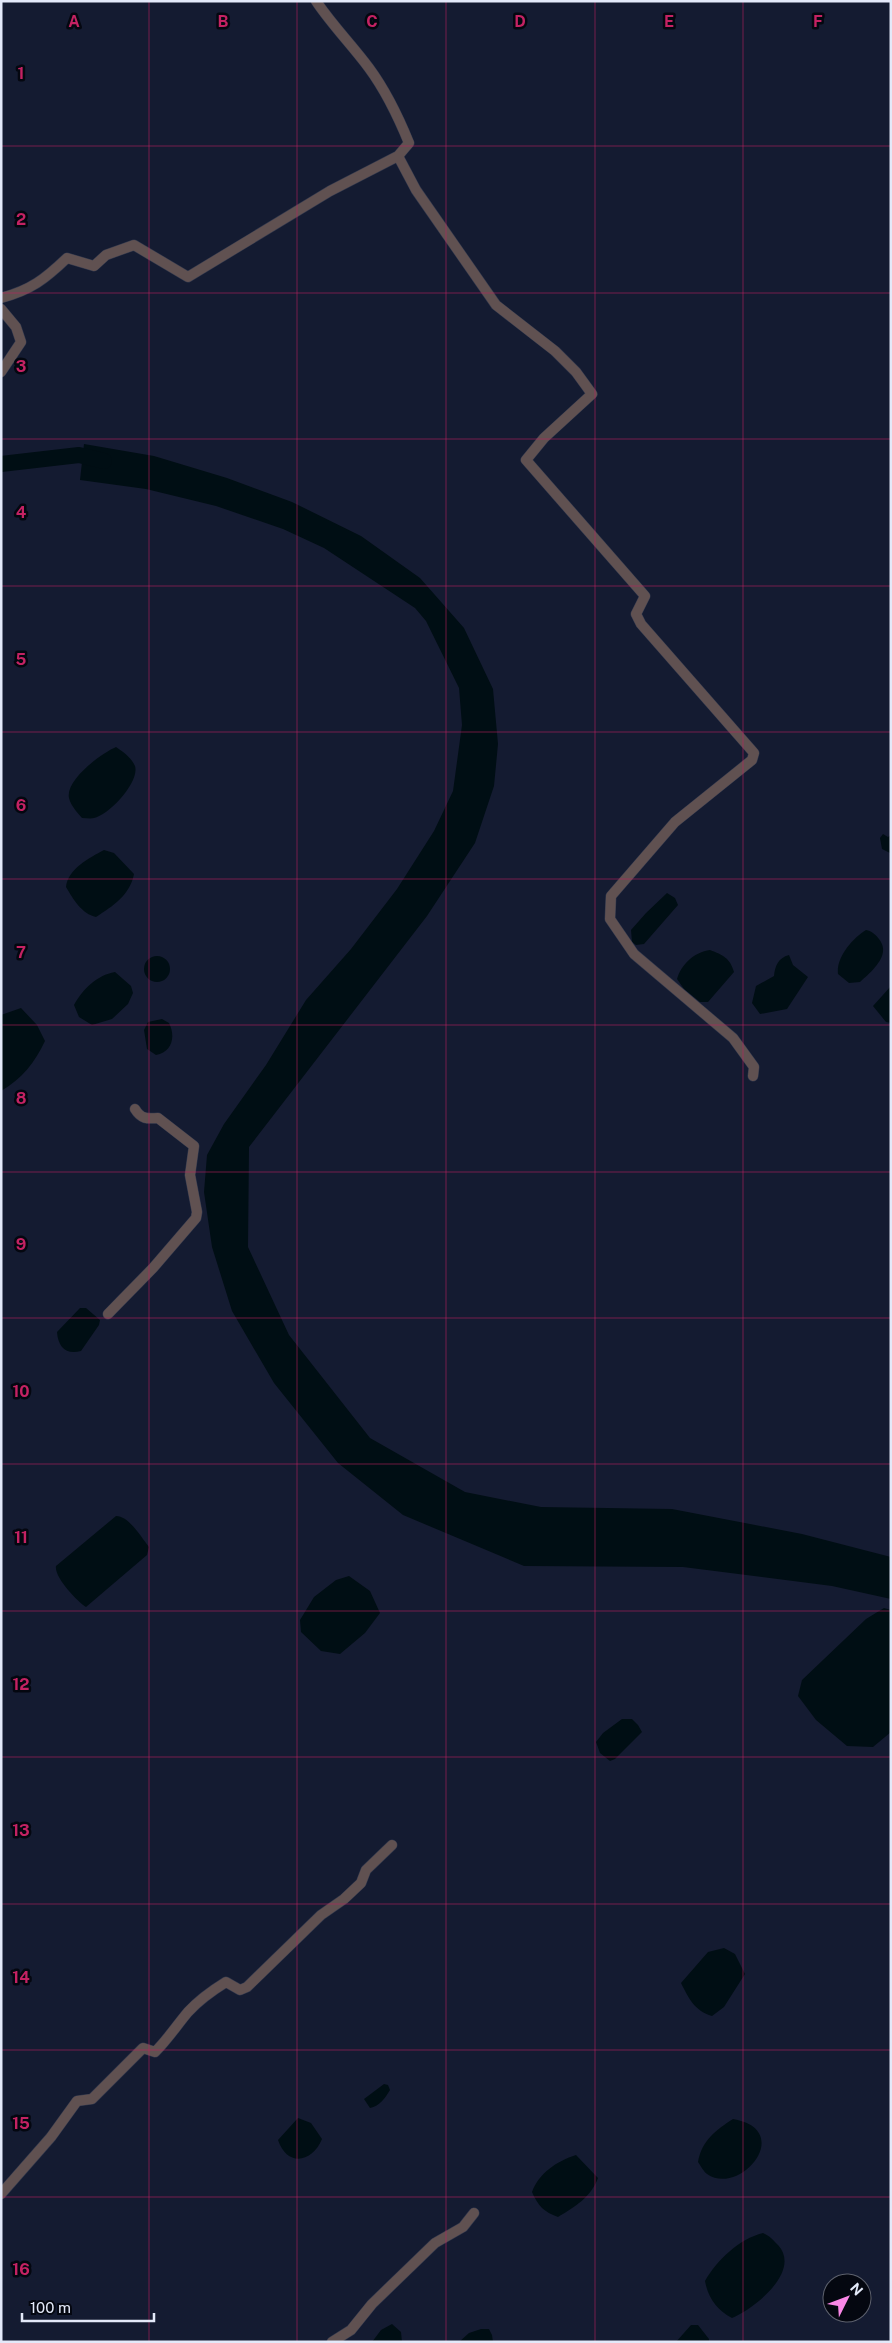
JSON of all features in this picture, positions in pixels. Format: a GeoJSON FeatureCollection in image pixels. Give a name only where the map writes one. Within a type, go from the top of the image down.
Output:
{"type":"FeatureCollection","features":[{"type":"Feature","properties":{"kind":"street"},"geometry":{"type":"LineString","coordinates":[[1,298],[20,293],[36,285],[67,258],[94,266],[106,255],[134,245],[188,277],[330,191],[398,156],[409,143],[393,104],[369,67],[333,26],[316,1]]}},
{"type":"Feature","properties":{"kind":"street"},"geometry":{"type":"LineString","coordinates":[[398,156],[416,190],[496,305],[555,351],[576,372],[592,394],[544,438],[526,460],[645,596],[636,614],[641,624],[754,753],[752,760],[675,822],[611,896],[610,919],[634,954],[733,1038],[754,1067],[753,1076]]}},
{"type":"Feature","properties":{"kind":"street"},"geometry":{"type":"LineString","coordinates":[[1,308],[16,327],[21,342],[1,372]]}},
{"type":"Feature","properties":{"kind":"street"},"geometry":{"type":"LineString","coordinates":[[108,1314],[170,1249],[196,1218],[197,1212],[190,1175],[194,1146],[158,1118],[147,1119],[140,1116],[135,1109]]}},
{"type":"Feature","properties":{"kind":"street"},"geometry":{"type":"LineString","coordinates":[[1,2194],[51,2137],[78,2100],[92,2099],[143,2048],[155,2052],[169,2038],[189,2011],[215,1989],[226,1982],[240,1990],[247,1987],[322,1915],[344,1899],[361,1883],[366,1870],[392,1845]]}},
{"type":"Feature","properties":{"kind":"street"},"geometry":{"type":"LineString","coordinates":[[332,2342],[350,2330],[372,2304],[435,2243],[463,2227],[474,2213]]}},
{"type":"Feature","properties":{"kind":"shaded area"},"geometry":{"type":"Polygon","coordinates":[[[84,444],[154,456],[227,478],[292,502],[361,536],[420,578],[464,628],[493,689],[498,744],[494,786],[475,843],[427,916],[249,1147],[248,1247],[289,1335],[370,1438],[465,1492],[541,1507],[672,1509],[802,1534],[891,1557],[891,1599],[832,1586],[683,1567],[524,1566],[403,1515],[338,1463],[274,1383],[232,1311],[212,1247],[204,1192],[207,1155],[224,1124],[266,1065],[306,1000],[351,949],[397,889],[434,831],[453,791],[462,725],[459,688],[426,621],[415,608],[324,548],[283,529],[216,506],[146,489],[80,480],[84,444]]]}},
{"type":"Feature","properties":{"kind":"shaded area"},"geometry":{"type":"Polygon","coordinates":[[[116,747],[129,757],[135,766],[133,780],[122,797],[107,811],[94,818],[82,818],[69,798],[69,791],[78,776],[86,768],[116,747]]]}},
{"type":"Feature","properties":{"kind":"shaded area"},"geometry":{"type":"Polygon","coordinates":[[[883,834],[888,837],[891,835],[890,853],[882,849],[880,838],[883,834]]]}},
{"type":"Feature","properties":{"kind":"shaded area"},"geometry":{"type":"Polygon","coordinates":[[[104,850],[114,853],[134,874],[125,894],[96,917],[82,909],[66,887],[75,869],[104,850]]]}},
{"type":"Feature","properties":{"kind":"shaded area"},"geometry":{"type":"Polygon","coordinates":[[[667,893],[675,898],[678,905],[644,944],[636,945],[632,942],[631,930],[667,893]]]}},
{"type":"Feature","properties":{"kind":"shaded area"},"geometry":{"type":"Polygon","coordinates":[[[866,930],[874,933],[879,939],[883,951],[882,957],[860,982],[849,983],[838,974],[840,961],[851,943],[866,930]]]}},
{"type":"Feature","properties":{"kind":"shaded area"},"geometry":{"type":"Polygon","coordinates":[[[710,950],[725,958],[730,963],[734,972],[708,1002],[700,1002],[684,989],[677,979],[689,960],[699,953],[710,950]]]}},
{"type":"Feature","properties":{"kind":"shaded area"},"geometry":{"type":"Polygon","coordinates":[[[789,955],[793,965],[808,977],[787,1009],[760,1014],[752,1003],[756,986],[774,976],[778,963],[782,958],[789,955]]]}},
{"type":"Feature","properties":{"kind":"shaded area"},"geometry":{"type":"Polygon","coordinates":[[[157,956],[166,960],[170,969],[166,978],[157,982],[148,978],[144,969],[148,960],[157,956]]]}},
{"type":"Feature","properties":{"kind":"shaded area"},"geometry":{"type":"Polygon","coordinates":[[[115,972],[131,986],[133,993],[128,1004],[112,1019],[92,1025],[79,1017],[74,1005],[91,984],[102,976],[115,972]]]}},
{"type":"Feature","properties":{"kind":"shaded area"},"geometry":{"type":"Polygon","coordinates":[[[891,986],[891,1023],[886,1022],[873,1006],[891,986]]]}},
{"type":"Feature","properties":{"kind":"shaded area"},"geometry":{"type":"Polygon","coordinates":[[[21,1008],[37,1025],[45,1041],[27,1069],[1,1091],[1,1015],[21,1008]]]}},
{"type":"Feature","properties":{"kind":"shaded area"},"geometry":{"type":"Polygon","coordinates":[[[162,1019],[169,1023],[172,1038],[166,1051],[156,1055],[147,1049],[144,1030],[148,1022],[162,1019]]]}},
{"type":"Feature","properties":{"kind":"shaded area"},"geometry":{"type":"Polygon","coordinates":[[[80,1308],[86,1308],[100,1320],[99,1325],[81,1351],[67,1351],[61,1346],[57,1332],[80,1308]]]}},
{"type":"Feature","properties":{"kind":"shaded area"},"geometry":{"type":"Polygon","coordinates":[[[116,1516],[126,1519],[138,1533],[149,1547],[147,1555],[86,1607],[77,1600],[62,1582],[56,1571],[56,1566],[116,1516]]]}},
{"type":"Feature","properties":{"kind":"shaded area"},"geometry":{"type":"Polygon","coordinates":[[[349,1576],[370,1591],[380,1613],[365,1633],[340,1654],[321,1651],[301,1632],[300,1620],[314,1597],[336,1580],[349,1576]]]}},
{"type":"Feature","properties":{"kind":"shaded area"},"geometry":{"type":"Polygon","coordinates":[[[884,1608],[891,1610],[891,1732],[873,1747],[847,1746],[816,1720],[798,1696],[802,1680],[866,1619],[884,1608]]]}},
{"type":"Feature","properties":{"kind":"shaded area"},"geometry":{"type":"Polygon","coordinates":[[[622,1719],[632,1719],[642,1732],[615,1759],[610,1761],[600,1753],[596,1742],[603,1733],[622,1719]]]}},
{"type":"Feature","properties":{"kind":"shaded area"},"geometry":{"type":"Polygon","coordinates":[[[724,1948],[735,1954],[745,1974],[724,2007],[712,2016],[697,2008],[681,1983],[708,1952],[724,1948]]]}},
{"type":"Feature","properties":{"kind":"shaded area"},"geometry":{"type":"Polygon","coordinates":[[[384,2084],[388,2085],[390,2090],[379,2104],[370,2108],[364,2099],[384,2084]]]}},
{"type":"Feature","properties":{"kind":"shaded area"},"geometry":{"type":"Polygon","coordinates":[[[298,2118],[311,2123],[322,2139],[312,2153],[300,2159],[287,2155],[278,2140],[298,2118]]]}},
{"type":"Feature","properties":{"kind":"shaded area"},"geometry":{"type":"Polygon","coordinates":[[[733,2119],[751,2125],[760,2135],[761,2147],[756,2159],[746,2170],[734,2177],[720,2179],[707,2174],[698,2162],[706,2142],[733,2119]]]}},
{"type":"Feature","properties":{"kind":"shaded area"},"geometry":{"type":"Polygon","coordinates":[[[576,2155],[598,2178],[587,2196],[558,2217],[542,2208],[532,2192],[544,2174],[562,2161],[576,2155]]]}},
{"type":"Feature","properties":{"kind":"shaded area"},"geometry":{"type":"Polygon","coordinates":[[[763,2233],[778,2245],[784,2255],[784,2266],[780,2277],[763,2298],[732,2318],[714,2303],[708,2293],[705,2281],[722,2258],[737,2245],[763,2233]]]}},
{"type":"Feature","properties":{"kind":"shaded area"},"geometry":{"type":"Polygon","coordinates":[[[392,2324],[401,2332],[402,2342],[372,2342],[381,2330],[392,2324]]]}},
{"type":"Feature","properties":{"kind":"shaded area"},"geometry":{"type":"Polygon","coordinates":[[[691,2325],[698,2325],[709,2339],[709,2342],[676,2342],[691,2325]]]}},
{"type":"Feature","properties":{"kind":"shaded area"},"geometry":{"type":"Polygon","coordinates":[[[481,2329],[489,2329],[493,2342],[459,2342],[469,2333],[481,2329]]]}},
{"type":"Feature","properties":{"kind":"waterway"},"geometry":{"type":"LineString","coordinates":[[1,464],[79,455],[104,461]]}}]}
